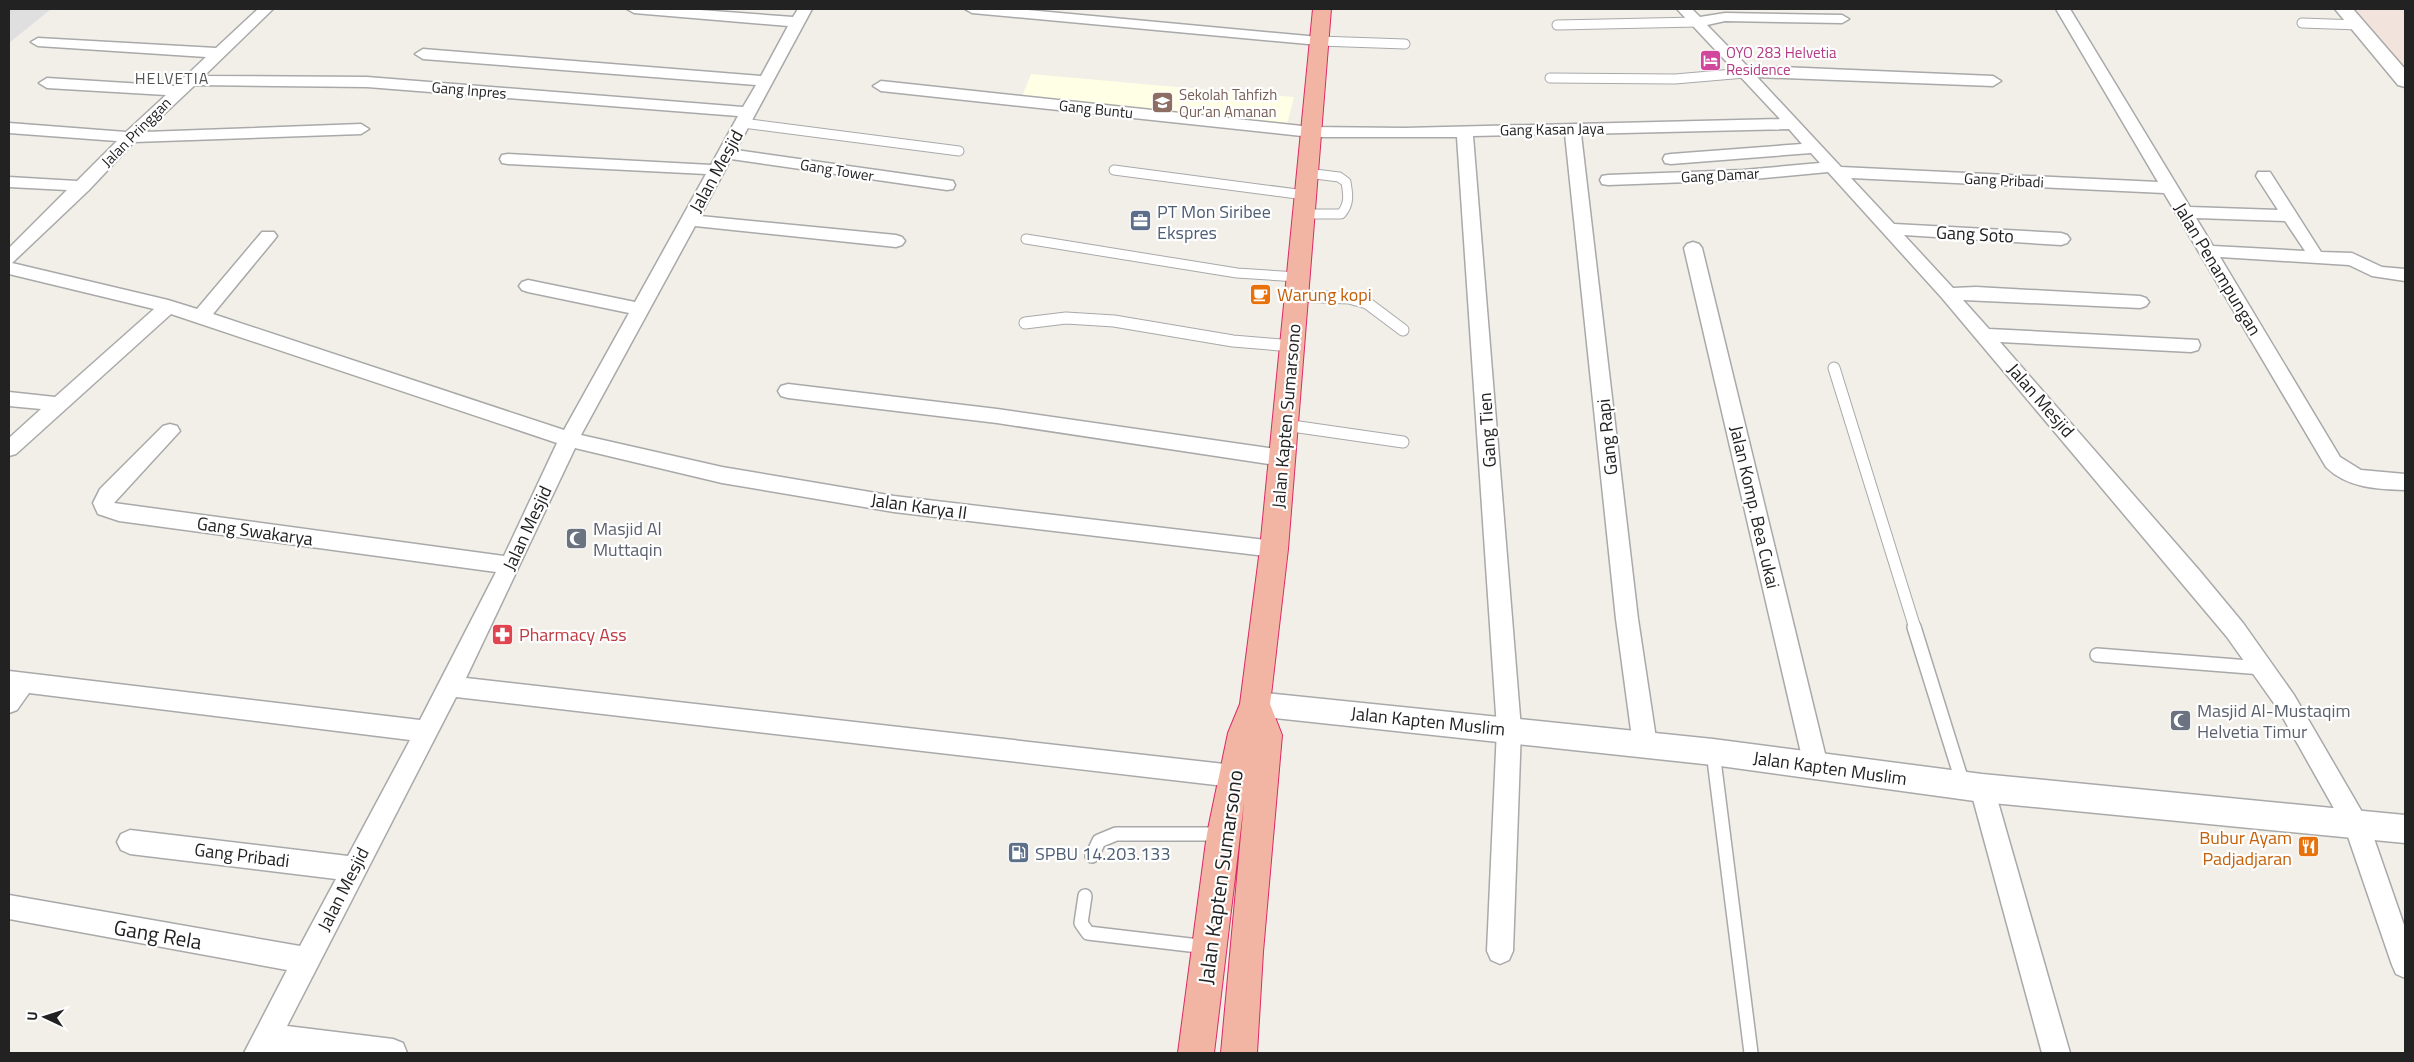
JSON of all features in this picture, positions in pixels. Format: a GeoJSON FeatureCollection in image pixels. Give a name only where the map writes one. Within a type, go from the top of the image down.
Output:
{"type":"FeatureCollection","features":[{"type":"Feature","properties":{"kind":"highway","name":"Jalan Kapten Sumarsono"},"geometry":{"type":"LineString","coordinates":[[1196,1053],[1223,834],[1232,776],[1243,733],[1255,704],[1274,549],[1322,9]]}},
{"type":"Feature","properties":{"kind":"highway","name":"Jalan Kapten Sumarsono"},"geometry":{"type":"LineString","coordinates":[[1239,1053],[1246,952],[1267,735],[1255,704]]}},
{"type":"Feature","properties":{"kind":"street","name":"Jalan Pringgan"},"geometry":{"type":"LineString","coordinates":[[9,258],[130,137],[266,9]]}},
{"type":"Feature","properties":{"kind":"street"},"geometry":{"type":"LineString","coordinates":[[634,9],[802,15]]}},
{"type":"Feature","properties":{"kind":"street"},"geometry":{"type":"LineString","coordinates":[[972,9],[1319,41]]}},
{"type":"Feature","properties":{"kind":"street","name":"Jalan Penampungan"},"geometry":{"type":"LineString","coordinates":[[2063,9],[2338,468],[2360,479],[2405,482]]}},
{"type":"Feature","properties":{"kind":"street"},"geometry":{"type":"LineString","coordinates":[[2344,9],[2405,81]]}},
{"type":"Feature","properties":{"kind":"street","name":"Jalan Mesjid"},"geometry":{"type":"LineString","coordinates":[[263,1045],[450,686],[510,565],[569,439],[802,15]]}},
{"type":"Feature","properties":{"kind":"street"},"geometry":{"type":"LineString","coordinates":[[1690,16],[1842,19]]}},
{"type":"Feature","properties":{"kind":"street","name":"Jalan Mesjid"},"geometry":{"type":"LineString","coordinates":[[1690,16],[1835,169],[1984,335],[2191,576],[2262,668],[2314,748],[2356,824],[2405,966]]}},
{"type":"Feature","properties":{"kind":"street"},"geometry":{"type":"LineString","coordinates":[[38,42],[219,53]]}},
{"type":"Feature","properties":{"kind":"street"},"geometry":{"type":"LineString","coordinates":[[423,54],[766,81]]}},
{"type":"Feature","properties":{"kind":"street"},"geometry":{"type":"LineString","coordinates":[[1745,73],[1781,72],[1993,81]]}},
{"type":"Feature","properties":{"kind":"street","name":"Gang Inpres"},"geometry":{"type":"LineString","coordinates":[[47,83],[184,85],[367,82],[746,118]]}},
{"type":"Feature","properties":{"kind":"street","name":"Gang Buntu"},"geometry":{"type":"LineString","coordinates":[[881,86],[1311,132]]}},
{"type":"Feature","properties":{"kind":"street","name":"Gang Kasan Jaya"},"geometry":{"type":"LineString","coordinates":[[1311,132],[1465,132],[1793,124]]}},
{"type":"Feature","properties":{"kind":"street"},"geometry":{"type":"LineString","coordinates":[[9,128],[130,137],[361,129]]}},
{"type":"Feature","properties":{"kind":"street","name":"Gang Rapi"},"geometry":{"type":"LineString","coordinates":[[1572,129],[1627,619],[1645,745]]}},
{"type":"Feature","properties":{"kind":"street","name":"Gang Tien"},"geometry":{"type":"LineString","coordinates":[[1465,132],[1509,729],[1500,950]]}},
{"type":"Feature","properties":{"kind":"street"},"geometry":{"type":"LineString","coordinates":[[1671,159],[1815,148]]}},
{"type":"Feature","properties":{"kind":"street"},"geometry":{"type":"LineString","coordinates":[[1731,153],[1743,175]]}},
{"type":"Feature","properties":{"kind":"street","name":"Gang Tower"},"geometry":{"type":"LineString","coordinates":[[508,159],[722,161],[947,185]]}},
{"type":"Feature","properties":{"kind":"street","name":"Gang Pribadi"},"geometry":{"type":"LineString","coordinates":[[1835,169],[2170,188]]}},
{"type":"Feature","properties":{"kind":"street","name":"Gang Damar"},"geometry":{"type":"LineString","coordinates":[[1608,180],[1743,175],[1835,169]]}},
{"type":"Feature","properties":{"kind":"street"},"geometry":{"type":"LineString","coordinates":[[2264,176],[2313,250]]}},
{"type":"Feature","properties":{"kind":"street"},"geometry":{"type":"LineString","coordinates":[[9,182],[83,186]]}},
{"type":"Feature","properties":{"kind":"street"},"geometry":{"type":"LineString","coordinates":[[2185,212],[2290,216]]}},
{"type":"Feature","properties":{"kind":"street"},"geometry":{"type":"LineString","coordinates":[[689,220],[896,242]]}},
{"type":"Feature","properties":{"kind":"street","name":"Gang Soto"},"geometry":{"type":"LineString","coordinates":[[1890,229],[2061,239]]}},
{"type":"Feature","properties":{"kind":"street"},"geometry":{"type":"LineString","coordinates":[[201,317],[268,236]]}},
{"type":"Feature","properties":{"kind":"street","name":"Jalan Komp. Bea Cukai"},"geometry":{"type":"LineString","coordinates":[[1693,248],[1816,766]]}},
{"type":"Feature","properties":{"kind":"street"},"geometry":{"type":"LineString","coordinates":[[2208,251],[2352,258],[2378,272],[2405,275]]}},
{"type":"Feature","properties":{"kind":"street","name":"Jalan Karya II"},"geometry":{"type":"LineString","coordinates":[[9,268],[168,306],[569,439],[722,475],[894,504],[1274,549]]}},
{"type":"Feature","properties":{"kind":"street"},"geometry":{"type":"LineString","coordinates":[[528,286],[640,309]]}},
{"type":"Feature","properties":{"kind":"street"},"geometry":{"type":"LineString","coordinates":[[1948,294],[1976,293],[2140,302]]}},
{"type":"Feature","properties":{"kind":"street"},"geometry":{"type":"LineString","coordinates":[[9,449],[168,306]]}},
{"type":"Feature","properties":{"kind":"street"},"geometry":{"type":"LineString","coordinates":[[1984,335],[2191,345]]}},
{"type":"Feature","properties":{"kind":"street"},"geometry":{"type":"LineString","coordinates":[[788,391],[997,416],[1282,458]]}},
{"type":"Feature","properties":{"kind":"street"},"geometry":{"type":"LineString","coordinates":[[9,399],[57,404]]}},
{"type":"Feature","properties":{"kind":"street","name":"Gang Swakarya"},"geometry":{"type":"LineString","coordinates":[[170,431],[107,495],[102,503],[105,508],[128,514],[510,565]]}},
{"type":"Feature","properties":{"kind":"street"},"geometry":{"type":"LineString","coordinates":[[9,703],[16,682],[425,731]]}},
{"type":"Feature","properties":{"kind":"street"},"geometry":{"type":"LineString","coordinates":[[450,686],[1232,776]]}},
{"type":"Feature","properties":{"kind":"street","name":"Jalan Kapten Muslim"},"geometry":{"type":"LineString","coordinates":[[1255,704],[1509,729],[1713,752],[1972,787],[2405,829]]}},
{"type":"Feature","properties":{"kind":"street"},"geometry":{"type":"LineString","coordinates":[[1972,787],[2019,916],[2056,1053]]}},
{"type":"Feature","properties":{"kind":"street","name":"Gang Pribadi"},"geometry":{"type":"LineString","coordinates":[[130,842],[354,869]]}},
{"type":"Feature","properties":{"kind":"street","name":"Gang Rela"},"geometry":{"type":"LineString","coordinates":[[9,907],[307,960]]}},
{"type":"Feature","properties":{"kind":"street"},"geometry":{"type":"LineString","coordinates":[[263,1045],[392,1053]]}},
{"type":"Feature","properties":{"kind":"lane"},"geometry":{"type":"LineString","coordinates":[[1557,24],[1690,16]]}},
{"type":"Feature","properties":{"kind":"lane"},"geometry":{"type":"LineString","coordinates":[[2302,23],[2359,25]]}},
{"type":"Feature","properties":{"kind":"lane"},"geometry":{"type":"LineString","coordinates":[[1319,41],[1405,44]]}},
{"type":"Feature","properties":{"kind":"lane"},"geometry":{"type":"LineString","coordinates":[[1550,78],[1675,79],[1745,73]]}},
{"type":"Feature","properties":{"kind":"lane"},"geometry":{"type":"LineString","coordinates":[[746,118],[959,151]]}},
{"type":"Feature","properties":{"kind":"lane"},"geometry":{"type":"LineString","coordinates":[[1114,170],[1305,194]]}},
{"type":"Feature","properties":{"kind":"lane"},"geometry":{"type":"LineString","coordinates":[[1026,239],[1237,273],[1349,298],[1366,303],[1403,330]]}},
{"type":"Feature","properties":{"kind":"lane"},"geometry":{"type":"LineString","coordinates":[[1025,323],[1066,318],[1114,321],[1233,340],[1292,346]]}},
{"type":"Feature","properties":{"kind":"lane"},"geometry":{"type":"LineString","coordinates":[[1834,368],[1972,787]]}},
{"type":"Feature","properties":{"kind":"lane"},"geometry":{"type":"LineString","coordinates":[[1285,425],[1403,442]]}},
{"type":"Feature","properties":{"kind":"lane"},"geometry":{"type":"LineString","coordinates":[[2097,655],[2262,668]]}},
{"type":"Feature","properties":{"kind":"lane"},"geometry":{"type":"LineString","coordinates":[[1713,752],[1752,1053]]}},
{"type":"Feature","properties":{"kind":"lane"},"geometry":{"type":"LineString","coordinates":[[1092,856],[1099,841],[1116,834],[1223,834]]}},
{"type":"Feature","properties":{"kind":"lane"},"geometry":{"type":"LineString","coordinates":[[1085,896],[1081,923],[1088,933],[1209,948]]}},
{"type":"Feature","properties":{"kind":"shaded area"},"geometry":{"type":"Polygon","coordinates":[[[9,9],[51,9],[9,43],[9,9]]]}},
{"type":"Feature","properties":{"kind":"shaded area"},"geometry":{"type":"Polygon","coordinates":[[[2349,9],[2405,9],[2405,76],[2349,9]]]}},
{"type":"Feature","properties":{"kind":"shaded area","name":"Sekolah Tahfizh Qur'an Amanan"},"geometry":{"type":"Polygon","coordinates":[[[1031,74],[1294,97],[1286,128],[1022,97],[1031,74]]]}},
{"type":"Feature","properties":{"kind":"place","name":"OYO 283 Helvetia Residence"},"geometry":{"type":"Point","coordinates":[1710,61]}},
{"type":"Feature","properties":{"kind":"place","name":"Sekolah Tahfizh Qur'an Amanan"},"geometry":{"type":"Point","coordinates":[1163,103]}},
{"type":"Feature","properties":{"kind":"place","name":"PT Mon Siribee Ekspres"},"geometry":{"type":"Point","coordinates":[1141,221]}},
{"type":"Feature","properties":{"kind":"place","name":"Warung kopi"},"geometry":{"type":"Point","coordinates":[1261,294]}},
{"type":"Feature","properties":{"kind":"place","name":"Masjid Al Muttaqin"},"geometry":{"type":"Point","coordinates":[577,538]}},
{"type":"Feature","properties":{"kind":"place","name":"Pharmacy Ass"},"geometry":{"type":"Point","coordinates":[503,634]}},
{"type":"Feature","properties":{"kind":"place","name":"Masjid Al-Mustaqim Helvetia Timur"},"geometry":{"type":"Point","coordinates":[2181,720]}},
{"type":"Feature","properties":{"kind":"place","name":"Bubur Ayam Padjadjaran"},"geometry":{"type":"Point","coordinates":[2308,847]}},
{"type":"Feature","properties":{"kind":"place","name":"SPBU 14.203.133"},"geometry":{"type":"Point","coordinates":[1019,853]}},
{"type":"Feature","properties":{"kind":"district","name":"HELVETIA"},"geometry":{"type":"Point","coordinates":[172,78]}}]}
